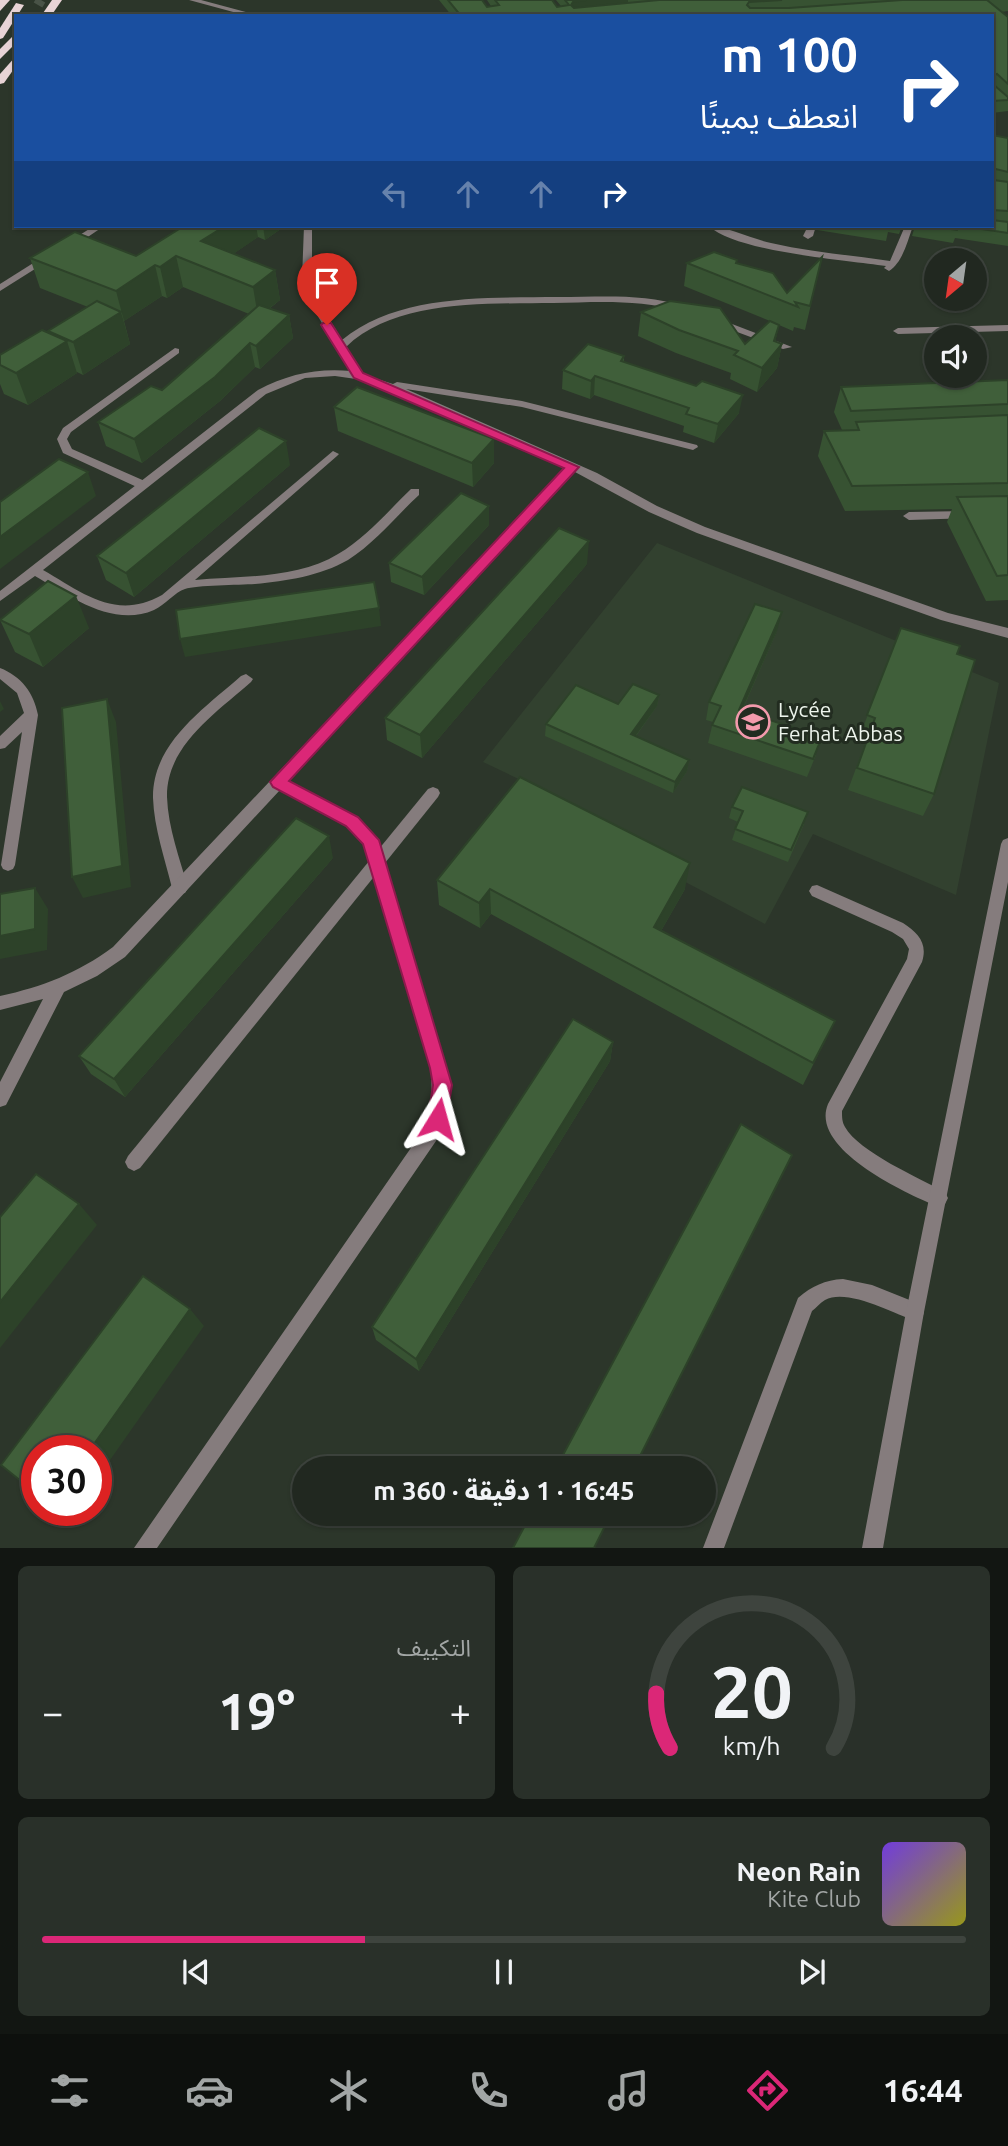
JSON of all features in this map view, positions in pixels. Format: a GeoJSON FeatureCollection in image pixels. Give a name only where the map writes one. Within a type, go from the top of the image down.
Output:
{"type":"FeatureCollection","features":[{"type":"Feature","properties":{"kind":"highway"},"geometry":{"type":"LineString","coordinates":[[0,8],[5,0]]}},
{"type":"Feature","properties":{"kind":"highway"},"geometry":{"type":"LineString","coordinates":[[15,14],[19,5]]}},
{"type":"Feature","properties":{"kind":"highway"},"geometry":{"type":"LineString","coordinates":[[0,36],[14,17]]}},
{"type":"Feature","properties":{"kind":"highway"},"geometry":{"type":"LineString","coordinates":[[0,56],[14,38]]}},
{"type":"Feature","properties":{"kind":"highway"},"geometry":{"type":"LineString","coordinates":[[0,81],[14,62]]}},
{"type":"Feature","properties":{"kind":"street"},"geometry":{"type":"LineString","coordinates":[[192,0],[250,14]]}},
{"type":"Feature","properties":{"kind":"street"},"geometry":{"type":"LineString","coordinates":[[0,288],[97,228]]}},
{"type":"Feature","properties":{"kind":"street"},"geometry":{"type":"LineString","coordinates":[[308,228],[307,287],[313,303],[358,375]]}},
{"type":"Feature","properties":{"kind":"street"},"geometry":{"type":"LineString","coordinates":[[716,228],[750,241],[890,267],[908,228]]}},
{"type":"Feature","properties":{"kind":"street"},"geometry":{"type":"LineString","coordinates":[[808,236],[810,228]]}},
{"type":"Feature","properties":{"kind":"street"},"geometry":{"type":"LineString","coordinates":[[341,347],[358,332],[382,320],[441,307],[520,301],[640,299],[664,302],[687,310]]}},
{"type":"Feature","properties":{"kind":"street"},"geometry":{"type":"LineString","coordinates":[[700,315],[787,347]]}},
{"type":"Feature","properties":{"kind":"street"},"geometry":{"type":"LineString","coordinates":[[898,331],[1008,328]]}},
{"type":"Feature","properties":{"kind":"street"},"geometry":{"type":"LineString","coordinates":[[143,485],[67,451],[62,439],[67,430],[175,351]]}},
{"type":"Feature","properties":{"kind":"street"},"geometry":{"type":"LineString","coordinates":[[0,597],[272,386],[295,377],[320,373],[358,375],[380,382],[573,467],[653,509],[701,530],[945,617],[1008,633]]}},
{"type":"Feature","properties":{"kind":"street"},"geometry":{"type":"LineString","coordinates":[[380,382],[522,404],[693,447]]}},
{"type":"Feature","properties":{"kind":"street"},"geometry":{"type":"LineString","coordinates":[[34,570],[99,606],[117,612],[148,608],[180,586],[333,454]]}},
{"type":"Feature","properties":{"kind":"street"},"geometry":{"type":"LineString","coordinates":[[0,1003],[57,989],[90,973],[119,952],[573,467]]}},
{"type":"Feature","properties":{"kind":"street"},"geometry":{"type":"LineString","coordinates":[[180,586],[318,569],[351,551],[415,492]]}},
{"type":"Feature","properties":{"kind":"street"},"geometry":{"type":"LineString","coordinates":[[909,516],[983,515]]}},
{"type":"Feature","properties":{"kind":"street"},"geometry":{"type":"LineString","coordinates":[[0,673],[18,685],[25,694],[31,715],[8,865]]}},
{"type":"Feature","properties":{"kind":"street"},"geometry":{"type":"LineString","coordinates":[[180,888],[159,797],[165,767],[182,740],[246,679]]}},
{"type":"Feature","properties":{"kind":"street"},"geometry":{"type":"LineString","coordinates":[[0,744],[31,715]]}},
{"type":"Feature","properties":{"kind":"street"},"geometry":{"type":"LineString","coordinates":[[144,1548],[438,1119],[443,1085],[439,1068],[370,840],[360,826],[278,782]]}},
{"type":"Feature","properties":{"kind":"street"},"geometry":{"type":"LineString","coordinates":[[134,1162],[433,793]]}},
{"type":"Feature","properties":{"kind":"street"},"geometry":{"type":"LineString","coordinates":[[872,1548],[915,1312],[1008,844]]}},
{"type":"Feature","properties":{"kind":"street"},"geometry":{"type":"LineString","coordinates":[[817,891],[902,930],[909,935],[917,949],[914,962],[834,1110],[833,1120],[836,1130],[852,1148],[939,1198]]}},
{"type":"Feature","properties":{"kind":"street"},"geometry":{"type":"LineString","coordinates":[[0,1099],[57,989]]}},
{"type":"Feature","properties":{"kind":"street"},"geometry":{"type":"LineString","coordinates":[[713,1548],[804,1305],[819,1291],[839,1286],[915,1312]]}},
{"type":"Feature","properties":{"kind":"shaded area","name":"Lycée Ferhat Abbas"},"geometry":{"type":"Polygon","coordinates":[[[657,543],[999,683],[956,895],[813,834],[765,924],[581,827],[588,812],[483,762],[657,543]]]}},
{"type":"Feature","properties":{"kind":"building"},"geometry":{"type":"Polygon","coordinates":[[[448,0],[482,0],[487,7],[499,5],[495,0],[552,0],[557,7],[569,5],[565,0],[586,0],[573,2],[571,5],[574,8],[659,0],[782,0],[749,2],[747,5],[750,8],[789,8],[902,0],[987,0],[1008,17],[1008,84],[997,74],[994,75],[994,14],[459,14],[448,0]]]}},
{"type":"Feature","properties":{"kind":"building"},"geometry":{"type":"Polygon","coordinates":[[[994,85],[1008,97],[1008,100],[994,101],[994,85]]]}},
{"type":"Feature","properties":{"kind":"building"},"geometry":{"type":"Polygon","coordinates":[[[994,135],[1008,138],[1008,172],[996,169],[994,171],[994,135]]]}},
{"type":"Feature","properties":{"kind":"building"},"geometry":{"type":"Polygon","coordinates":[[[994,180],[1008,182],[1008,211],[994,210],[994,180]]]}},
{"type":"Feature","properties":{"kind":"building"},"geometry":{"type":"Polygon","coordinates":[[[994,220],[1008,222],[1008,233],[975,228],[994,228],[994,220]]]}},
{"type":"Feature","properties":{"kind":"building"},"geometry":{"type":"Polygon","coordinates":[[[181,228],[222,228],[201,241],[275,270],[253,287],[176,256],[160,267],[155,265],[116,291],[30,258],[75,232],[136,256],[181,228]]]}},
{"type":"Feature","properties":{"kind":"building"},"geometry":{"type":"Polygon","coordinates":[[[714,252],[737,260],[736,263],[773,273],[787,293],[822,257],[810,306],[795,302],[798,307],[687,263],[714,252]]]}},
{"type":"Feature","properties":{"kind":"building"},"geometry":{"type":"Polygon","coordinates":[[[97,301],[121,312],[73,342],[48,331],[97,301]]]}},
{"type":"Feature","properties":{"kind":"building"},"geometry":{"type":"Polygon","coordinates":[[[670,301],[720,308],[745,344],[770,321],[779,325],[774,341],[782,344],[762,368],[734,355],[738,351],[679,330],[641,312],[670,301]]]}},
{"type":"Feature","properties":{"kind":"building"},"geometry":{"type":"Polygon","coordinates":[[[259,305],[289,315],[256,346],[250,343],[215,377],[134,439],[98,422],[151,386],[162,390],[259,305]]]}},
{"type":"Feature","properties":{"kind":"building"},"geometry":{"type":"Polygon","coordinates":[[[42,330],[67,341],[16,373],[0,365],[0,355],[42,330]]]}},
{"type":"Feature","properties":{"kind":"building"},"geometry":{"type":"Polygon","coordinates":[[[588,344],[624,356],[621,361],[696,386],[702,381],[743,395],[718,424],[686,414],[689,408],[595,376],[591,381],[563,370],[588,344]]]}},
{"type":"Feature","properties":{"kind":"building"},"geometry":{"type":"Polygon","coordinates":[[[1008,380],[1008,404],[851,411],[841,387],[924,384],[924,388],[987,388],[987,381],[1008,380]]]}},
{"type":"Feature","properties":{"kind":"building"},"geometry":{"type":"Polygon","coordinates":[[[357,387],[494,439],[472,463],[334,407],[357,387]]]}},
{"type":"Feature","properties":{"kind":"building"},"geometry":{"type":"Polygon","coordinates":[[[1008,415],[1008,483],[852,486],[824,431],[859,430],[856,422],[1008,415]]]}},
{"type":"Feature","properties":{"kind":"building"},"geometry":{"type":"Polygon","coordinates":[[[259,428],[286,441],[126,573],[97,556],[259,428]]]}},
{"type":"Feature","properties":{"kind":"building"},"geometry":{"type":"Polygon","coordinates":[[[59,459],[88,472],[0,537],[0,502],[59,459]]]}},
{"type":"Feature","properties":{"kind":"building"},"geometry":{"type":"Polygon","coordinates":[[[461,493],[489,506],[422,577],[389,563],[461,493]]]}},
{"type":"Feature","properties":{"kind":"building"},"geometry":{"type":"Polygon","coordinates":[[[1008,496],[1008,575],[997,576],[957,497],[1008,496]]]}},
{"type":"Feature","properties":{"kind":"building"},"geometry":{"type":"Polygon","coordinates":[[[559,528],[589,541],[420,735],[385,718],[559,528]]]}},
{"type":"Feature","properties":{"kind":"building"},"geometry":{"type":"Polygon","coordinates":[[[48,581],[76,596],[29,634],[0,620],[48,581]]]}},
{"type":"Feature","properties":{"kind":"building"},"geometry":{"type":"Polygon","coordinates":[[[374,582],[379,608],[180,639],[176,610],[374,582]]]}},
{"type":"Feature","properties":{"kind":"building"},"geometry":{"type":"Polygon","coordinates":[[[755,604],[782,612],[739,710],[822,737],[813,759],[712,725],[721,706],[709,702],[755,604]]]}},
{"type":"Feature","properties":{"kind":"building"},"geometry":{"type":"Polygon","coordinates":[[[901,628],[960,646],[957,654],[975,660],[934,794],[857,768],[875,718],[867,715],[901,628]]]}},
{"type":"Feature","properties":{"kind":"building"},"geometry":{"type":"Polygon","coordinates":[[[633,684],[659,695],[631,734],[689,760],[675,782],[546,724],[576,685],[618,704],[633,684]]]}},
{"type":"Feature","properties":{"kind":"building"},"geometry":{"type":"Polygon","coordinates":[[[107,699],[122,866],[72,877],[62,708],[107,699]]]}},
{"type":"Feature","properties":{"kind":"building"},"geometry":{"type":"Polygon","coordinates":[[[520,777],[690,863],[654,927],[835,1021],[813,1063],[490,889],[479,903],[437,880],[520,777]]]}},
{"type":"Feature","properties":{"kind":"building"},"geometry":{"type":"Polygon","coordinates":[[[742,787],[808,812],[791,850],[735,829],[743,811],[732,807],[742,787]]]}},
{"type":"Feature","properties":{"kind":"building"},"geometry":{"type":"Polygon","coordinates":[[[296,818],[329,836],[114,1079],[79,1056],[296,818]]]}},
{"type":"Feature","properties":{"kind":"building"},"geometry":{"type":"Polygon","coordinates":[[[35,888],[35,929],[0,936],[0,894],[35,888]]]}},
{"type":"Feature","properties":{"kind":"building"},"geometry":{"type":"Polygon","coordinates":[[[573,1019],[613,1042],[416,1359],[372,1327],[573,1019]]]}},
{"type":"Feature","properties":{"kind":"building"},"geometry":{"type":"Polygon","coordinates":[[[741,1124],[792,1155],[640,1456],[562,1456],[741,1124]]]}},
{"type":"Feature","properties":{"kind":"building"},"geometry":{"type":"Polygon","coordinates":[[[36,1174],[79,1204],[0,1302],[0,1217],[36,1174]]]}},
{"type":"Feature","properties":{"kind":"building"},"geometry":{"type":"Polygon","coordinates":[[[143,1276],[190,1309],[100,1435],[24,1435],[143,1276]]]}},
{"type":"Feature","properties":{"kind":"building"},"geometry":{"type":"Polygon","coordinates":[[[21,1438],[21,1481],[1,1465],[21,1438]]]}},
{"type":"Feature","properties":{"kind":"building"},"geometry":{"type":"Polygon","coordinates":[[[525,1526],[605,1526],[594,1548],[513,1548],[525,1526]]]}},
{"type":"Feature","properties":{"kind":"tunnel"},"geometry":{"type":"LineString","coordinates":[[38,5],[41,0]]}},
{"type":"Feature","properties":{"kind":"place","name":"Lycée Ferhat Abbas"},"geometry":{"type":"Point","coordinates":[753,722]}},
{"type":"Feature","properties":{"kind":"route"},"geometry":{"type":"LineString","coordinates":[[327,325],[358,375],[380,382],[573,467],[278,782],[360,826],[370,840],[439,1068],[443,1085],[438,1119]]}}]}
